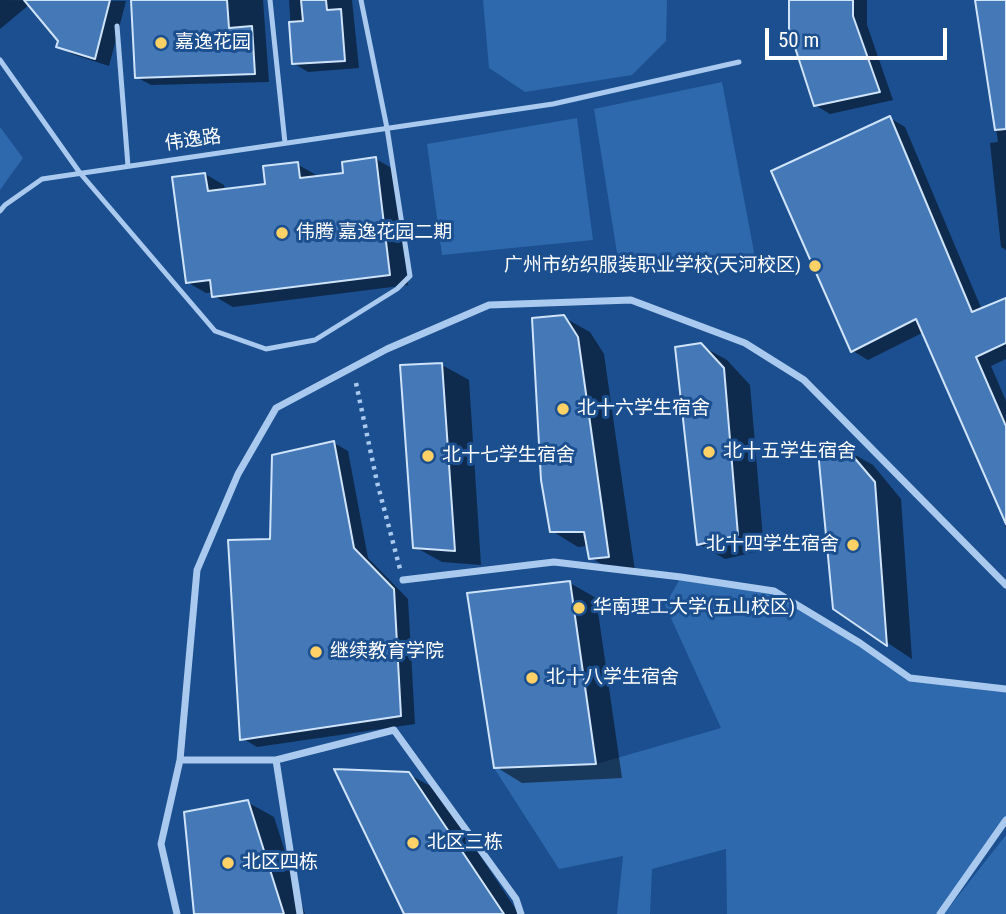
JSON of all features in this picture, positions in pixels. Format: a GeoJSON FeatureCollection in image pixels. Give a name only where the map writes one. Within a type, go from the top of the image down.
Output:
{"type":"FeatureCollection","features":[{"type":"Feature","properties":{"kind":"street"},"geometry":{"type":"LineString","coordinates":[[177,914],[161,844],[180,760],[197,570],[238,474],[276,408],[352,366],[489,305],[631,300],[745,343],[804,380],[1006,585]]}},
{"type":"Feature","properties":{"kind":"street"},"geometry":{"type":"LineString","coordinates":[[403,580],[554,562],[681,576],[774,591],[860,643],[910,678],[1006,689]]}},
{"type":"Feature","properties":{"kind":"street"},"geometry":{"type":"LineString","coordinates":[[180,760],[276,761],[394,730],[516,900],[521,914]]}},
{"type":"Feature","properties":{"kind":"street"},"geometry":{"type":"LineString","coordinates":[[276,761],[300,914]]}},
{"type":"Feature","properties":{"kind":"street"},"geometry":{"type":"LineString","coordinates":[[940,914],[1006,820]]}},
{"type":"Feature","properties":{"kind":"lane"},"geometry":{"type":"LineString","coordinates":[[270,0],[285,143]]}},
{"type":"Feature","properties":{"kind":"lane"},"geometry":{"type":"LineString","coordinates":[[0,60],[80,173],[215,331],[266,348],[315,340],[397,289],[410,276],[387,128],[361,0]]}},
{"type":"Feature","properties":{"kind":"lane"},"geometry":{"type":"LineString","coordinates":[[117,26],[128,166]]}},
{"type":"Feature","properties":{"kind":"lane","name":"伟逸路"},"geometry":{"type":"LineString","coordinates":[[0,211],[42,178],[553,104],[739,62]]}},
{"type":"Feature","properties":{"kind":"path"},"geometry":{"type":"LineString","coordinates":[[352,366],[377,482],[403,580]]}},
{"type":"Feature","properties":{"kind":"shaded area"},"geometry":{"type":"Polygon","coordinates":[[[483,0],[667,0],[666,41],[632,75],[525,92],[489,68],[483,0]]]}},
{"type":"Feature","properties":{"kind":"shaded area"},"geometry":{"type":"Polygon","coordinates":[[[722,82],[757,268],[618,259],[594,109],[722,82]]]}},
{"type":"Feature","properties":{"kind":"shaded area"},"geometry":{"type":"Polygon","coordinates":[[[577,118],[593,240],[442,255],[427,144],[577,118]]]}},
{"type":"Feature","properties":{"kind":"shaded area"},"geometry":{"type":"Polygon","coordinates":[[[0,127],[23,158],[0,190],[0,127]]]}},
{"type":"Feature","properties":{"kind":"shaded area"},"geometry":{"type":"Polygon","coordinates":[[[681,577],[774,591],[910,678],[1006,690],[1006,820],[940,914],[727,914],[726,849],[652,869],[650,914],[617,914],[623,856],[559,869],[494,768],[596,764],[721,728],[665,605],[681,577]]]}},
{"type":"Feature","properties":{"kind":"shaded area"},"geometry":{"type":"Polygon","coordinates":[[[1006,835],[1006,914],[944,914],[1006,835]]]}},
{"type":"Feature","properties":{"kind":"building"},"geometry":{"type":"Polygon","coordinates":[[[24,0],[110,0],[95,59],[56,47],[58,41],[24,0]]]}},
{"type":"Feature","properties":{"kind":"building","name":"嘉逸花园"},"geometry":{"type":"Polygon","coordinates":[[[131,0],[227,0],[229,28],[252,26],[255,74],[135,78],[131,0]]]}},
{"type":"Feature","properties":{"kind":"building","name":"嘉逸花园"},"geometry":{"type":"Polygon","coordinates":[[[301,0],[326,0],[327,10],[341,9],[345,61],[292,64],[289,22],[303,21],[301,0]]]}},
{"type":"Feature","properties":{"kind":"building"},"geometry":{"type":"Polygon","coordinates":[[[789,0],[853,0],[853,16],[880,92],[814,106],[789,29],[789,0]]]}},
{"type":"Feature","properties":{"kind":"building"},"geometry":{"type":"Polygon","coordinates":[[[975,0],[1006,0],[1006,129],[995,130],[975,0]]]}},
{"type":"Feature","properties":{"kind":"building"},"geometry":{"type":"Polygon","coordinates":[[[890,116],[972,312],[1006,298],[1006,343],[976,357],[1006,426],[1006,524],[916,319],[851,352],[771,171],[890,116]]]}},
{"type":"Feature","properties":{"kind":"building","name":"伟腾 嘉逸花园二期"},"geometry":{"type":"Polygon","coordinates":[[[376,157],[390,275],[212,297],[210,280],[186,283],[172,177],[205,173],[208,191],[265,184],[263,166],[298,162],[300,178],[343,173],[342,162],[376,157]]]}},
{"type":"Feature","properties":{"kind":"building","name":"北十六学生宿舍"},"geometry":{"type":"Polygon","coordinates":[[[564,315],[578,337],[609,557],[589,559],[584,532],[550,532],[541,480],[532,318],[564,315]]]}},
{"type":"Feature","properties":{"kind":"building","name":"北十五学生宿舍"},"geometry":{"type":"Polygon","coordinates":[[[701,343],[724,368],[738,535],[697,545],[675,347],[701,343]]]}},
{"type":"Feature","properties":{"kind":"building","name":"北十七学生宿舍"},"geometry":{"type":"Polygon","coordinates":[[[442,363],[455,551],[413,548],[400,365],[442,363]]]}},
{"type":"Feature","properties":{"kind":"building","name":"继续教育学院"},"geometry":{"type":"Polygon","coordinates":[[[334,441],[354,548],[394,589],[401,716],[240,740],[228,540],[270,539],[272,455],[334,441]]]}},
{"type":"Feature","properties":{"kind":"building","name":"北十四学生宿舍"},"geometry":{"type":"Polygon","coordinates":[[[846,448],[875,482],[887,646],[833,609],[818,451],[846,448]]]}},
{"type":"Feature","properties":{"kind":"building","name":"北十八学生宿舍"},"geometry":{"type":"Polygon","coordinates":[[[570,581],[596,764],[494,768],[467,593],[570,581]]]}},
{"type":"Feature","properties":{"kind":"building","name":"北区三栋"},"geometry":{"type":"Polygon","coordinates":[[[334,769],[409,772],[504,914],[404,914],[334,769]]]}},
{"type":"Feature","properties":{"kind":"building","name":"北区四栋"},"geometry":{"type":"Polygon","coordinates":[[[248,800],[284,914],[194,914],[184,812],[248,800]]]}},
{"type":"Feature","properties":{"kind":"place","name":"嘉逸花园"},"geometry":{"type":"Point","coordinates":[161,43]}},
{"type":"Feature","properties":{"kind":"place","name":"伟腾 嘉逸花园二期"},"geometry":{"type":"Point","coordinates":[282,233]}},
{"type":"Feature","properties":{"kind":"place","name":"广州市纺织服装职业学校(天河校区)"},"geometry":{"type":"Point","coordinates":[815,266]}},
{"type":"Feature","properties":{"kind":"place","name":"北十六学生宿舍"},"geometry":{"type":"Point","coordinates":[563,409]}},
{"type":"Feature","properties":{"kind":"place","name":"北十五学生宿舍"},"geometry":{"type":"Point","coordinates":[709,452]}},
{"type":"Feature","properties":{"kind":"place","name":"北十七学生宿舍"},"geometry":{"type":"Point","coordinates":[428,456]}},
{"type":"Feature","properties":{"kind":"place","name":"北十四学生宿舍"},"geometry":{"type":"Point","coordinates":[853,545]}},
{"type":"Feature","properties":{"kind":"place","name":"华南理工大学(五山校区)"},"geometry":{"type":"Point","coordinates":[579,608]}},
{"type":"Feature","properties":{"kind":"place","name":"继续教育学院"},"geometry":{"type":"Point","coordinates":[316,652]}},
{"type":"Feature","properties":{"kind":"place","name":"北十八学生宿舍"},"geometry":{"type":"Point","coordinates":[532,678]}},
{"type":"Feature","properties":{"kind":"place","name":"北区三栋"},"geometry":{"type":"Point","coordinates":[413,843]}},
{"type":"Feature","properties":{"kind":"place","name":"北区四栋"},"geometry":{"type":"Point","coordinates":[228,863]}}]}
